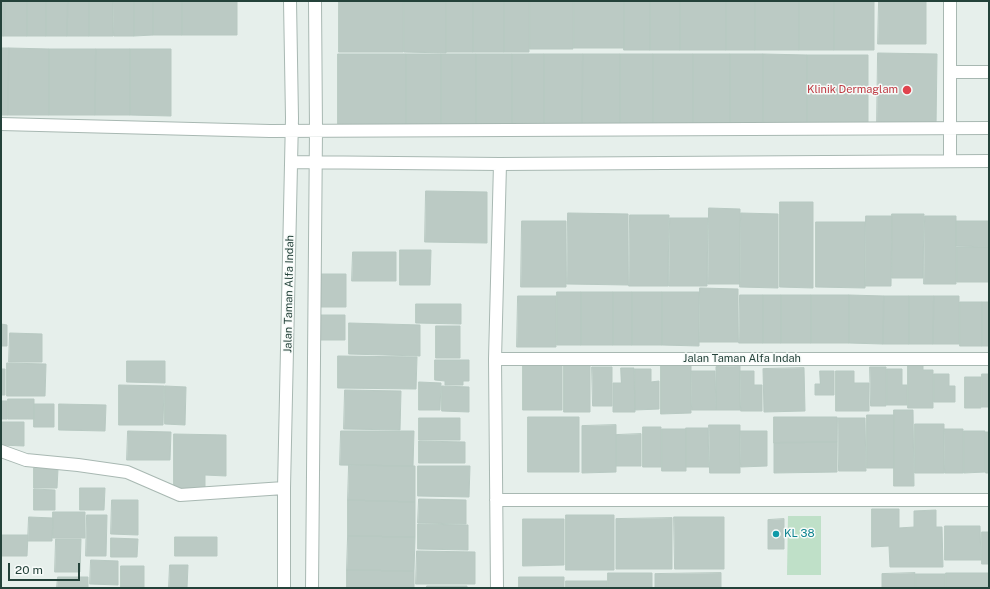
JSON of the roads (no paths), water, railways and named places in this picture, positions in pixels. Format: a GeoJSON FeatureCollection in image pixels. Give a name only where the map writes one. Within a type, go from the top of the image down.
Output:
{"type":"FeatureCollection","features":[{"type":"Feature","properties":{"kind":"street","name":"Jalan Taman Alfa Indah"},"geometry":{"type":"LineString","coordinates":[[284,588],[284,488],[292,162],[290,1]]}},
{"type":"Feature","properties":{"kind":"street"},"geometry":{"type":"LineString","coordinates":[[312,588],[316,130],[315,1]]}},
{"type":"Feature","properties":{"kind":"street"},"geometry":{"type":"LineString","coordinates":[[950,1],[950,161]]}},
{"type":"Feature","properties":{"kind":"street"},"geometry":{"type":"LineString","coordinates":[[950,72],[989,72]]}},
{"type":"Feature","properties":{"kind":"street"},"geometry":{"type":"LineString","coordinates":[[1,124],[292,131],[989,128]]}},
{"type":"Feature","properties":{"kind":"street"},"geometry":{"type":"LineString","coordinates":[[292,162],[500,164],[989,160]]}},
{"type":"Feature","properties":{"kind":"street"},"geometry":{"type":"LineString","coordinates":[[497,588],[495,359],[500,164]]}},
{"type":"Feature","properties":{"kind":"street","name":"Jalan Taman Alfa Indah"},"geometry":{"type":"LineString","coordinates":[[495,359],[989,359]]}},
{"type":"Feature","properties":{"kind":"street"},"geometry":{"type":"LineString","coordinates":[[1,451],[26,460],[127,472],[180,495],[284,488]]}},
{"type":"Feature","properties":{"kind":"street"},"geometry":{"type":"LineString","coordinates":[[496,500],[989,500]]}},
{"type":"Feature","properties":{"kind":"place","name":"Klinik Dermaglam"},"geometry":{"type":"Point","coordinates":[907,90]}},
{"type":"Feature","properties":{"kind":"place","name":"KL 38"},"geometry":{"type":"Point","coordinates":[776,534]}}]}
